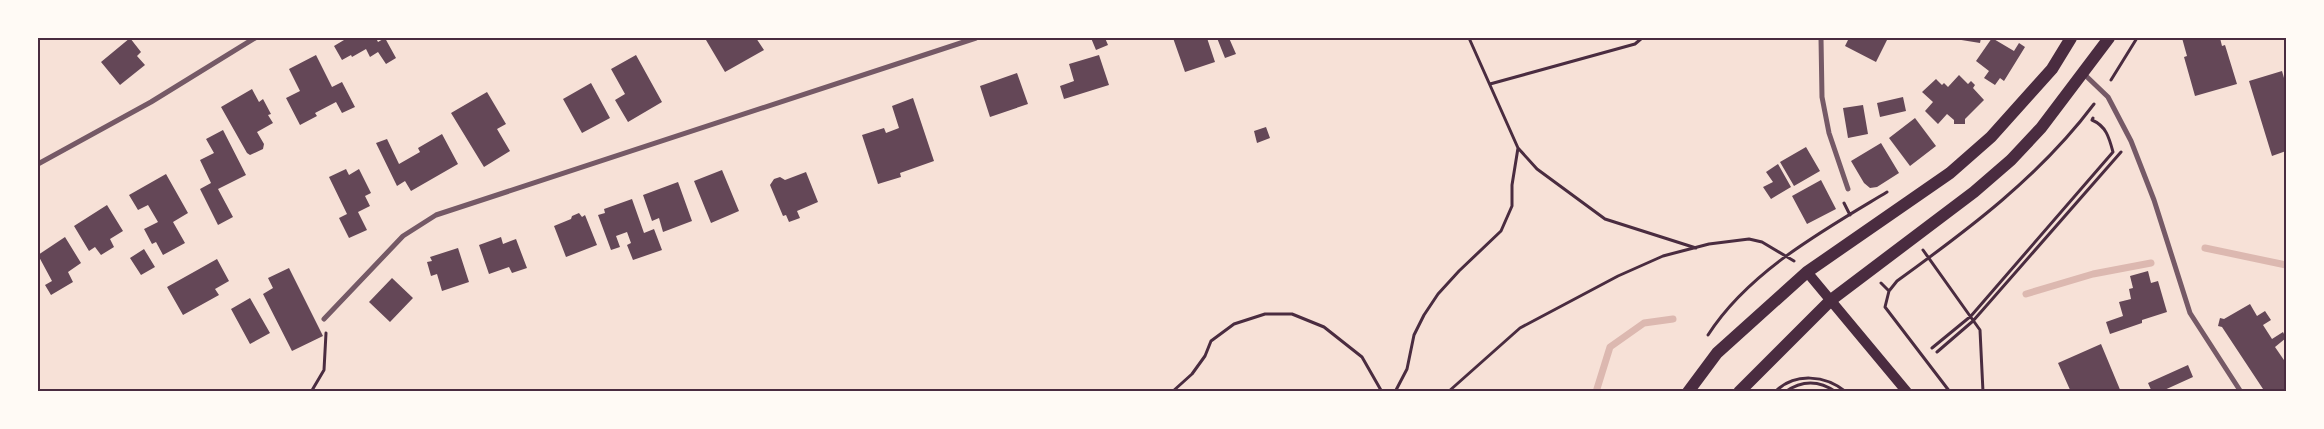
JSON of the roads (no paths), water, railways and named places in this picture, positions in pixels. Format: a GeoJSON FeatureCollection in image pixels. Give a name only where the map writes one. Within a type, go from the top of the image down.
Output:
{"type":"FeatureCollection","features":[{"type":"Feature","properties":{"kind":"main road"},"geometry":{"type":"LineString","coordinates":[[1688,392],[1717,353],[1806,272],[1950,173],[1991,137],[2052,69],[2071,38]]}},
{"type":"Feature","properties":{"kind":"main road"},"geometry":{"type":"LineString","coordinates":[[1739,392],[1831,300],[1974,192],[2011,160],[2041,128],[2109,38]]}},
{"type":"Feature","properties":{"kind":"main road"},"geometry":{"type":"LineString","coordinates":[[1806,272],[1907,392]]}},
{"type":"Feature","properties":{"kind":"street"},"geometry":{"type":"LineString","coordinates":[[38,164],[151,102],[254,38]]}},
{"type":"Feature","properties":{"kind":"street"},"geometry":{"type":"LineString","coordinates":[[324,319],[403,236],[436,215],[958,40],[976,38]]}},
{"type":"Feature","properties":{"kind":"street"},"geometry":{"type":"LineString","coordinates":[[1821,38],[1822,96],[1831,140],[1848,189]]}},
{"type":"Feature","properties":{"kind":"street"},"geometry":{"type":"LineString","coordinates":[[2083,74],[2108,97],[2131,141],[2154,200],[2190,312],[2241,392]]}},
{"type":"Feature","properties":{"kind":"waterway"},"geometry":{"type":"LineString","coordinates":[[2205,248],[2286,265]]}},
{"type":"Feature","properties":{"kind":"waterway"},"geometry":{"type":"LineString","coordinates":[[2026,294],[2093,274],[2151,263]]}},
{"type":"Feature","properties":{"kind":"waterway"},"geometry":{"type":"LineString","coordinates":[[1596,392],[1610,347],[1644,323],[1673,319]]}}]}
